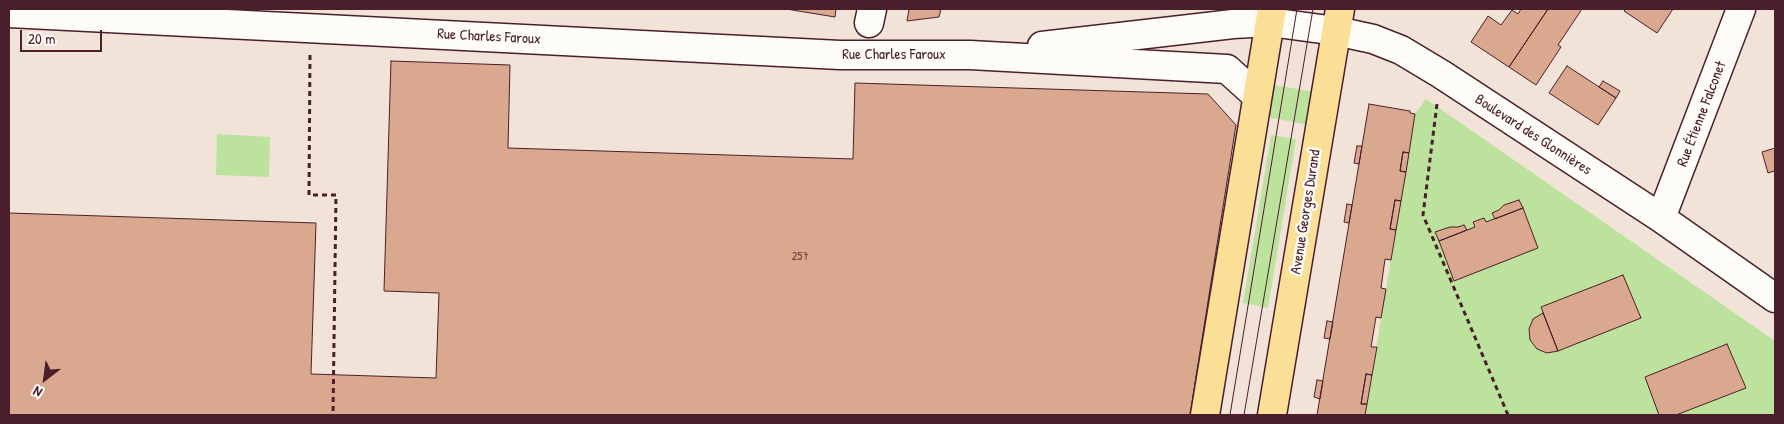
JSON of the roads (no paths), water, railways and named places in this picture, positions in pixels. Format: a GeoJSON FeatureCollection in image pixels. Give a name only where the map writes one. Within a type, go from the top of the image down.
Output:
{"type":"FeatureCollection","features":[{"type":"Feature","properties":{"kind":"main road"},"geometry":{"type":"LineString","coordinates":[[1205,415],[1271,16]]}},
{"type":"Feature","properties":{"kind":"main road","name":"Avenue Georges Durand"},"geometry":{"type":"LineString","coordinates":[[1272,415],[1338,20]]}},
{"type":"Feature","properties":{"kind":"street","name":"Rue Étienne Falconet"},"geometry":{"type":"LineString","coordinates":[[1661,218],[1741,9]]}},
{"type":"Feature","properties":{"kind":"street","name":"Rue Charles Faroux"},"geometry":{"type":"LineString","coordinates":[[9,14],[830,54],[970,55],[1227,69],[1257,96]]}},
{"type":"Feature","properties":{"kind":"street","name":"Boulevard des Glonnières"},"geometry":{"type":"LineString","coordinates":[[1271,16],[1338,20],[1373,39],[1401,50],[1441,74],[1661,218],[1775,298]]}},
{"type":"Feature","properties":{"kind":"street","name":"Rue Charles Faroux"},"geometry":{"type":"LineString","coordinates":[[970,55],[1201,27],[1271,16]]}},
{"type":"Feature","properties":{"kind":"tram line"},"geometry":{"type":"LineString","coordinates":[[1230,415],[1297,9]]}},
{"type":"Feature","properties":{"kind":"tram line"},"geometry":{"type":"LineString","coordinates":[[1244,415],[1313,9]]}}]}
